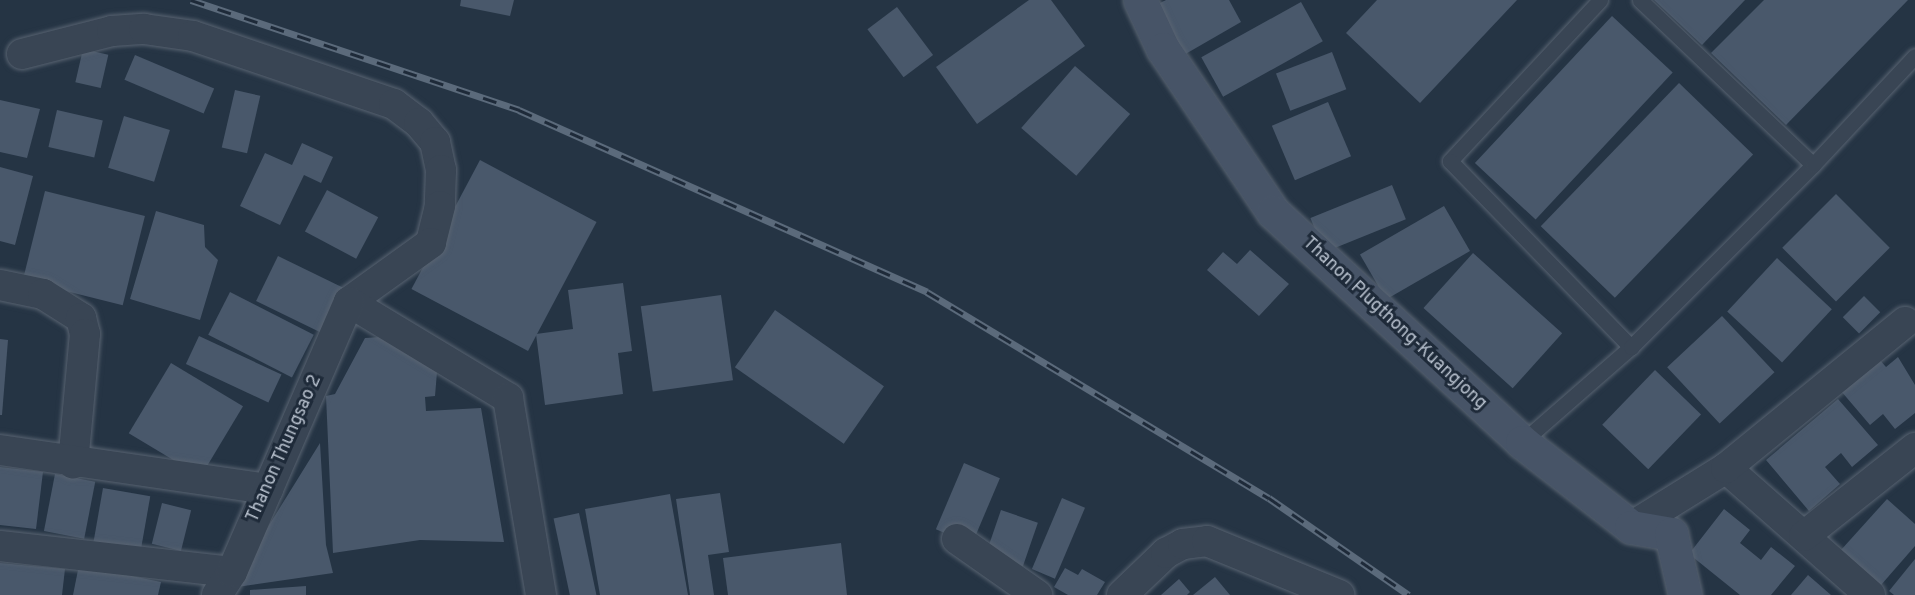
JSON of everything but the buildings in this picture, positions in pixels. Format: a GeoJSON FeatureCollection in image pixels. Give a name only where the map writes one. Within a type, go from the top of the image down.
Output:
{"type":"FeatureCollection","features":[{"type":"Feature","properties":{"kind":"street","name":"Thanon Plugthong-Kuangjong"},"geometry":{"type":"LineString","coordinates":[[1140,0],[1164,49],[1273,212],[1522,442],[1631,527],[1671,534],[1685,595]]}},
{"type":"Feature","properties":{"kind":"street"},"geometry":{"type":"LineString","coordinates":[[22,54],[112,32],[144,29],[193,36],[394,104],[419,123],[435,142],[441,170],[440,206],[432,243],[350,302],[508,398],[541,595]]}},
{"type":"Feature","properties":{"kind":"street"},"geometry":{"type":"LineString","coordinates":[[0,285],[43,294],[81,318],[85,334],[73,463]]}},
{"type":"Feature","properties":{"kind":"street","name":"Thanon Thungsao 2"},"geometry":{"type":"LineString","coordinates":[[224,584],[350,302]]}},
{"type":"Feature","properties":{"kind":"street"},"geometry":{"type":"LineString","coordinates":[[1631,527],[1726,468],[1910,321]]}},
{"type":"Feature","properties":{"kind":"street"},"geometry":{"type":"LineString","coordinates":[[1804,536],[1915,448]]}},
{"type":"Feature","properties":{"kind":"street"},"geometry":{"type":"LineString","coordinates":[[0,450],[73,463],[268,489]]}},
{"type":"Feature","properties":{"kind":"street"},"geometry":{"type":"LineString","coordinates":[[1726,468],[1870,595]]}},
{"type":"Feature","properties":{"kind":"street"},"geometry":{"type":"LineString","coordinates":[[957,539],[1037,595]]}},
{"type":"Feature","properties":{"kind":"street"},"geometry":{"type":"LineString","coordinates":[[1122,595],[1166,554],[1183,543],[1206,541],[1339,595]]}},
{"type":"Feature","properties":{"kind":"street"},"geometry":{"type":"LineString","coordinates":[[0,546],[224,584]]}},
{"type":"Feature","properties":{"kind":"lane"},"geometry":{"type":"LineString","coordinates":[[1600,0],[1450,161],[1631,346]]}},
{"type":"Feature","properties":{"kind":"lane"},"geometry":{"type":"LineString","coordinates":[[1640,0],[1813,165]]}},
{"type":"Feature","properties":{"kind":"lane"},"geometry":{"type":"LineString","coordinates":[[1522,442],[1631,346],[1813,165],[1915,56]]}},
{"type":"Feature","properties":{"kind":"railway"},"geometry":{"type":"LineString","coordinates":[[191,0],[519,110],[927,292],[1269,498],[1409,595]]}}]}
